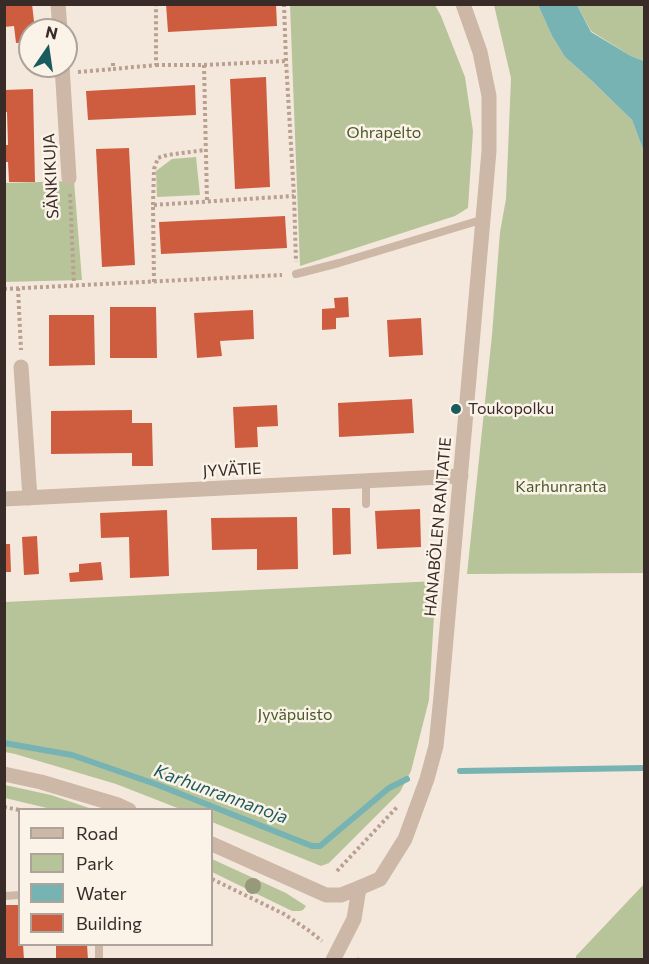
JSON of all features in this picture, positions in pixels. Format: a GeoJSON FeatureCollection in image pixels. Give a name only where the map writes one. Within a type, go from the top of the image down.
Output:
{"type":"FeatureCollection","features":[{"type":"Feature","properties":{"kind":"street","name":"HANABÖLEN RANTATIE"},"geometry":{"type":"LineString","coordinates":[[213,844],[326,895],[340,894],[380,879],[405,839],[427,779],[436,746],[462,476],[489,151],[489,96],[480,52],[463,4]]}},
{"type":"Feature","properties":{"kind":"street","name":"SÄNKIKUJA"},"geometry":{"type":"LineString","coordinates":[[63,78],[69,178]]}},
{"type":"Feature","properties":{"kind":"street"},"geometry":{"type":"LineString","coordinates":[[21,367],[30,498]]}},
{"type":"Feature","properties":{"kind":"street","name":"JYVÄTIE"},"geometry":{"type":"LineString","coordinates":[[4,499],[462,476]]}},
{"type":"Feature","properties":{"kind":"street"},"geometry":{"type":"LineString","coordinates":[[4,774],[41,782],[125,808]]}},
{"type":"Feature","properties":{"kind":"street"},"geometry":{"type":"LineString","coordinates":[[333,960],[354,919],[359,888]]}},
{"type":"Feature","properties":{"kind":"lane"},"geometry":{"type":"LineString","coordinates":[[296,274],[484,219]]}},
{"type":"Feature","properties":{"kind":"lane"},"geometry":{"type":"LineString","coordinates":[[366,481],[366,504]]}},
{"type":"Feature","properties":{"kind":"path"},"geometry":{"type":"LineString","coordinates":[[156,4],[156,65]]}},
{"type":"Feature","properties":{"kind":"path"},"geometry":{"type":"LineString","coordinates":[[4,289],[296,274],[284,4]]}},
{"type":"Feature","properties":{"kind":"path"},"geometry":{"type":"LineString","coordinates":[[78,70],[156,65],[286,62]]}},
{"type":"Feature","properties":{"kind":"path"},"geometry":{"type":"LineString","coordinates":[[113,63],[113,69]]}},
{"type":"Feature","properties":{"kind":"path"},"geometry":{"type":"LineString","coordinates":[[204,65],[207,201]]}},
{"type":"Feature","properties":{"kind":"path"},"geometry":{"type":"LineString","coordinates":[[154,282],[154,169],[158,158],[205,150]]}},
{"type":"Feature","properties":{"kind":"path","name":"SÄNKIKUJA"},"geometry":{"type":"LineString","coordinates":[[69,178],[74,284]]}},
{"type":"Feature","properties":{"kind":"path"},"geometry":{"type":"LineString","coordinates":[[153,205],[294,196]]}},
{"type":"Feature","properties":{"kind":"path"},"geometry":{"type":"LineString","coordinates":[[18,288],[21,367]]}},
{"type":"Feature","properties":{"kind":"path"},"geometry":{"type":"LineString","coordinates":[[337,871],[401,803]]}},
{"type":"Feature","properties":{"kind":"path"},"geometry":{"type":"LineString","coordinates":[[213,879],[284,914],[322,941]]}},
{"type":"Feature","properties":{"kind":"green space","name":"Ohrapelto"},"geometry":{"type":"Polygon","coordinates":[[[290,5],[435,5],[465,77],[473,131],[468,208],[455,216],[300,266],[290,5]]]}},
{"type":"Feature","properties":{"kind":"green space","name":"Karhunranta"},"geometry":{"type":"Polygon","coordinates":[[[494,5],[538,5],[552,36],[565,57],[632,120],[644,152],[644,573],[467,574],[492,335],[500,232],[506,199],[511,78],[494,5]]]}},
{"type":"Feature","properties":{"kind":"green space"},"geometry":{"type":"Polygon","coordinates":[[[577,5],[644,5],[644,61],[631,56],[591,31],[577,5]]]}},
{"type":"Feature","properties":{"kind":"green space"},"geometry":{"type":"Polygon","coordinates":[[[196,157],[200,195],[157,197],[156,171],[172,159],[196,157]]]}},
{"type":"Feature","properties":{"kind":"green space"},"geometry":{"type":"Polygon","coordinates":[[[74,181],[82,280],[5,282],[4,183],[74,181]]]}},
{"type":"Feature","properties":{"kind":"green space","name":"Jyväpuisto"},"geometry":{"type":"Polygon","coordinates":[[[436,581],[429,700],[411,771],[400,792],[329,863],[321,866],[213,822],[213,808],[177,808],[116,784],[5,752],[5,602],[436,581]]]}},
{"type":"Feature","properties":{"kind":"green space"},"geometry":{"type":"Polygon","coordinates":[[[5,785],[51,795],[89,808],[47,808],[5,798],[5,785]]]}},
{"type":"Feature","properties":{"kind":"green space"},"geometry":{"type":"Polygon","coordinates":[[[213,859],[286,893],[306,906],[303,910],[292,911],[213,872],[213,859]]]}},
{"type":"Feature","properties":{"kind":"green space"},"geometry":{"type":"Polygon","coordinates":[[[644,884],[644,959],[576,959],[576,956],[644,884]]]}},
{"type":"Feature","properties":{"kind":"water"},"geometry":{"type":"Polygon","coordinates":[[[538,5],[577,5],[591,32],[631,56],[644,61],[644,152],[632,120],[565,57],[552,36],[538,5]]]}},
{"type":"Feature","properties":{"kind":"building"},"geometry":{"type":"Polygon","coordinates":[[[4,4],[32,4],[34,18],[18,18],[18,43],[16,43],[14,26],[4,27],[4,4]]]}},
{"type":"Feature","properties":{"kind":"building"},"geometry":{"type":"Polygon","coordinates":[[[166,4],[276,4],[277,26],[168,32],[166,4]]]}},
{"type":"Feature","properties":{"kind":"building"},"geometry":{"type":"Polygon","coordinates":[[[266,77],[270,187],[235,189],[230,79],[266,77]]]}},
{"type":"Feature","properties":{"kind":"building"},"geometry":{"type":"Polygon","coordinates":[[[195,85],[196,115],[88,120],[86,91],[195,85]]]}},
{"type":"Feature","properties":{"kind":"building"},"geometry":{"type":"Polygon","coordinates":[[[33,89],[35,182],[9,182],[8,162],[4,162],[4,145],[8,145],[4,90],[33,89]]]}},
{"type":"Feature","properties":{"kind":"building"},"geometry":{"type":"Polygon","coordinates":[[[129,148],[135,265],[102,267],[96,149],[129,148]]]}},
{"type":"Feature","properties":{"kind":"building"},"geometry":{"type":"Polygon","coordinates":[[[285,216],[287,248],[161,254],[159,222],[285,216]]]}},
{"type":"Feature","properties":{"kind":"building"},"geometry":{"type":"Polygon","coordinates":[[[348,297],[349,317],[336,318],[336,329],[322,330],[322,309],[335,308],[334,298],[348,297]]]}},
{"type":"Feature","properties":{"kind":"building"},"geometry":{"type":"Polygon","coordinates":[[[110,307],[156,307],[157,358],[110,358],[110,307]]]}},
{"type":"Feature","properties":{"kind":"building"},"geometry":{"type":"Polygon","coordinates":[[[253,310],[254,339],[220,341],[222,356],[197,358],[194,313],[253,310]]]}},
{"type":"Feature","properties":{"kind":"building"},"geometry":{"type":"Polygon","coordinates":[[[49,315],[94,315],[95,365],[49,366],[49,315]]]}},
{"type":"Feature","properties":{"kind":"building"},"geometry":{"type":"Polygon","coordinates":[[[421,318],[423,355],[389,357],[387,320],[421,318]]]}},
{"type":"Feature","properties":{"kind":"building"},"geometry":{"type":"Polygon","coordinates":[[[412,399],[414,433],[339,437],[338,403],[412,399]]]}},
{"type":"Feature","properties":{"kind":"building"},"geometry":{"type":"Polygon","coordinates":[[[277,405],[278,426],[257,427],[258,447],[235,448],[233,407],[277,405]]]}},
{"type":"Feature","properties":{"kind":"building"},"geometry":{"type":"Polygon","coordinates":[[[132,410],[132,423],[152,423],[153,466],[132,466],[132,453],[51,454],[51,411],[132,410]]]}},
{"type":"Feature","properties":{"kind":"building"},"geometry":{"type":"Polygon","coordinates":[[[332,508],[350,508],[351,554],[333,555],[332,508]]]}},
{"type":"Feature","properties":{"kind":"building"},"geometry":{"type":"Polygon","coordinates":[[[420,509],[421,547],[377,549],[375,511],[420,509]]]}},
{"type":"Feature","properties":{"kind":"building"},"geometry":{"type":"Polygon","coordinates":[[[167,510],[169,576],[130,578],[129,537],[101,538],[100,513],[167,510]]]}},
{"type":"Feature","properties":{"kind":"building"},"geometry":{"type":"Polygon","coordinates":[[[297,517],[298,569],[257,570],[257,549],[212,550],[211,518],[297,517]]]}},
{"type":"Feature","properties":{"kind":"building"},"geometry":{"type":"Polygon","coordinates":[[[37,536],[39,574],[24,575],[22,537],[37,536]]]}},
{"type":"Feature","properties":{"kind":"building"},"geometry":{"type":"Polygon","coordinates":[[[4,544],[10,544],[11,572],[4,572],[4,544]]]}},
{"type":"Feature","properties":{"kind":"building"},"geometry":{"type":"Polygon","coordinates":[[[101,562],[103,580],[70,582],[69,573],[79,572],[79,564],[101,562]]]}},
{"type":"Feature","properties":{"kind":"building"},"geometry":{"type":"Polygon","coordinates":[[[4,905],[18,905],[18,946],[23,946],[24,960],[4,960],[4,905]]]}},
{"type":"Feature","properties":{"kind":"building"},"geometry":{"type":"Polygon","coordinates":[[[56,946],[87,946],[88,960],[56,960],[56,946]]]}},
{"type":"Feature","properties":{"kind":"waterway","name":"Karhunrannanoja"},"geometry":{"type":"LineString","coordinates":[[4,743],[72,755],[158,785],[312,846],[320,846],[389,788],[407,779]]}},
{"type":"Feature","properties":{"kind":"waterway","name":"Karhunrannanoja"},"geometry":{"type":"LineString","coordinates":[[460,771],[644,768]]}},
{"type":"Feature","properties":{"kind":"place","name":"Toukopolku"},"geometry":{"type":"Point","coordinates":[456,409]}}]}
